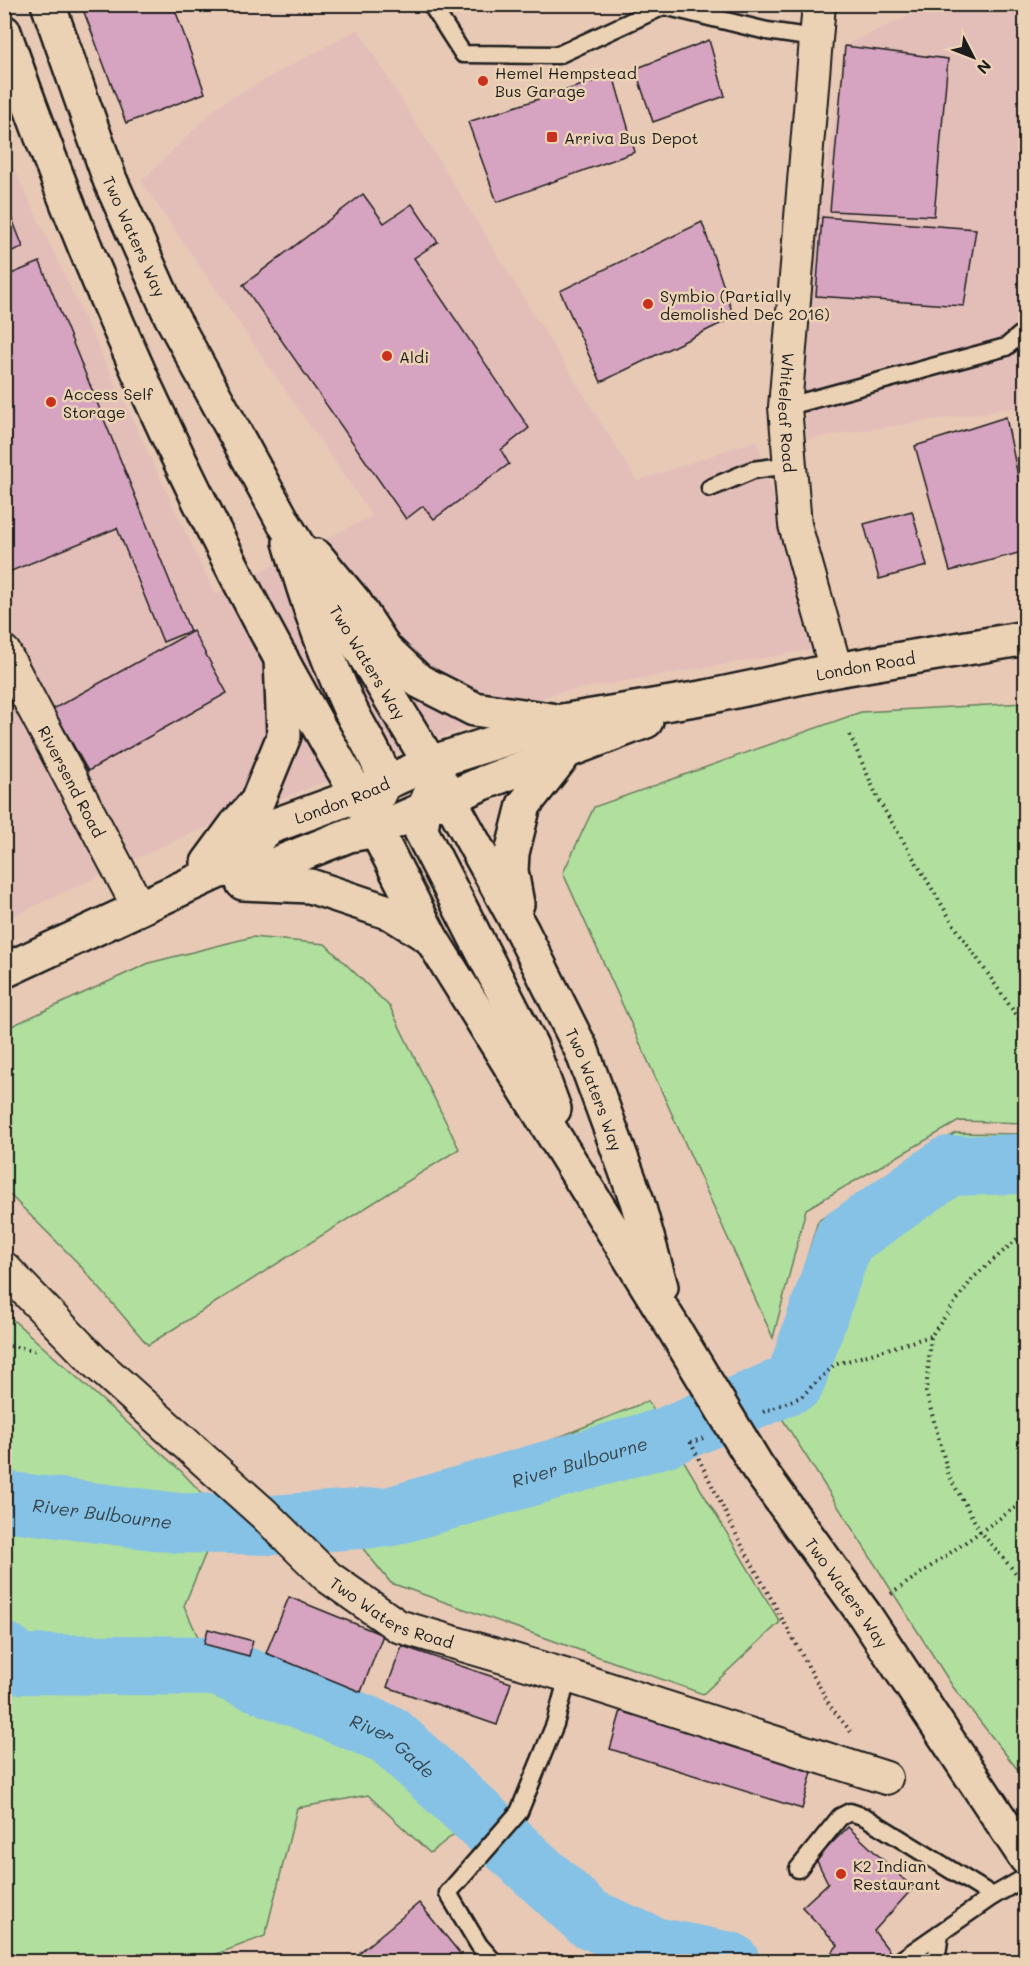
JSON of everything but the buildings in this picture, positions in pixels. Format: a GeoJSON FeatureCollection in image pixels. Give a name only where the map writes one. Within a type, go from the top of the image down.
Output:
{"type":"FeatureCollection","features":[{"type":"Feature","properties":{"kind":"main road","name":"Two Waters Way"},"geometry":{"type":"LineString","coordinates":[[48,4],[114,191],[171,316],[280,515],[436,787],[522,931],[582,1051],[637,1201],[671,1324]]}},
{"type":"Feature","properties":{"kind":"main road","name":"Two Waters Way"},"geometry":{"type":"LineString","coordinates":[[4,32],[91,262],[191,482],[281,658],[368,811],[431,938],[758,1468],[864,1614],[1026,1858]]}},
{"type":"Feature","properties":{"kind":"main road"},"geometry":{"type":"LineString","coordinates":[[280,515],[355,603],[385,649],[418,681],[474,709],[521,718],[564,736],[524,805],[515,835],[511,871],[522,931]]}},
{"type":"Feature","properties":{"kind":"main road"},"geometry":{"type":"LineString","coordinates":[[280,515],[308,604],[349,706],[381,765],[368,811]]}},
{"type":"Feature","properties":{"kind":"main road","name":"London Road"},"geometry":{"type":"LineString","coordinates":[[436,787],[471,751],[564,736],[707,696],[836,670],[1026,638]]}},
{"type":"Feature","properties":{"kind":"main road"},"geometry":{"type":"LineString","coordinates":[[281,658],[284,736],[257,802],[236,825],[206,877],[310,886],[391,913],[431,938]]}},
{"type":"Feature","properties":{"kind":"main road","name":"London Road"},"geometry":{"type":"LineString","coordinates":[[4,971],[206,877],[270,827],[368,811],[436,787],[483,783],[564,736]]}},
{"type":"Feature","properties":{"kind":"main road"},"geometry":{"type":"LineString","coordinates":[[368,811],[436,787]]}},
{"type":"Feature","properties":{"kind":"main road"},"geometry":{"type":"LineString","coordinates":[[436,787],[421,831],[531,1046],[577,1173]]}},
{"type":"Feature","properties":{"kind":"street","name":"Whiteleaf Road"},"geometry":{"type":"LineString","coordinates":[[819,4],[784,407],[795,525],[836,670]]}},
{"type":"Feature","properties":{"kind":"street","name":"Riversend Road"},"geometry":{"type":"LineString","coordinates":[[4,652],[139,908]]}},
{"type":"Feature","properties":{"kind":"street","name":"Two Waters Road"},"geometry":{"type":"LineString","coordinates":[[4,1268],[94,1361],[264,1514],[328,1577],[398,1626],[568,1676],[886,1778]]}},
{"type":"Feature","properties":{"kind":"lane"},"geometry":{"type":"LineString","coordinates":[[431,4],[463,54],[558,55],[664,5],[767,31],[815,38]]}},
{"type":"Feature","properties":{"kind":"lane"},"geometry":{"type":"LineString","coordinates":[[784,407],[1006,347],[1026,330]]}},
{"type":"Feature","properties":{"kind":"lane"},"geometry":{"type":"LineString","coordinates":[[710,488],[753,470],[789,465]]}},
{"type":"Feature","properties":{"kind":"lane"},"geometry":{"type":"LineString","coordinates":[[494,1962],[479,1945],[448,1893],[519,1812],[555,1724],[568,1676]]}},
{"type":"Feature","properties":{"kind":"lane"},"geometry":{"type":"LineString","coordinates":[[798,1869],[840,1816],[850,1812],[865,1817],[993,1896]]}},
{"type":"Feature","properties":{"kind":"lane"},"geometry":{"type":"LineString","coordinates":[[898,1962],[993,1896],[1026,1877]]}},
{"type":"Feature","properties":{"kind":"lane"},"geometry":{"type":"LineString","coordinates":[[936,1962],[940,1933]]}},
{"type":"Feature","properties":{"kind":"path"},"geometry":{"type":"LineString","coordinates":[[850,735],[879,801],[954,926],[1026,1029]]}},
{"type":"Feature","properties":{"kind":"path"},"geometry":{"type":"LineString","coordinates":[[1026,1231],[973,1278],[931,1336],[926,1392],[949,1476],[980,1531],[1026,1585]]}},
{"type":"Feature","properties":{"kind":"path"},"geometry":{"type":"LineString","coordinates":[[758,1414],[801,1397],[834,1365],[931,1336]]}},
{"type":"Feature","properties":{"kind":"path"},"geometry":{"type":"LineString","coordinates":[[710,1435],[692,1443],[740,1542],[830,1706],[851,1733]]}},
{"type":"Feature","properties":{"kind":"path"},"geometry":{"type":"LineString","coordinates":[[864,1614],[1026,1500]]}},
{"type":"Feature","properties":{"kind":"shaded area"},"geometry":{"type":"Polygon","coordinates":[[[933,5],[1025,5],[1025,406],[807,439],[800,314],[849,43],[933,5]]]}},
{"type":"Feature","properties":{"kind":"shaded area"},"geometry":{"type":"Polygon","coordinates":[[[358,29],[637,481],[757,440],[816,649],[555,693],[187,835],[5,920],[4,147],[215,594],[372,516],[141,181],[220,104],[358,29]]]}},
{"type":"Feature","properties":{"kind":"green space"},"geometry":{"type":"Polygon","coordinates":[[[1025,703],[1025,1123],[959,1121],[806,1209],[773,1338],[563,873],[594,807],[861,712],[1025,703]]]}},
{"type":"Feature","properties":{"kind":"green space"},"geometry":{"type":"Polygon","coordinates":[[[252,937],[325,944],[390,1007],[459,1149],[148,1345],[77,1262],[5,1190],[5,1029],[149,963],[252,937]]]}},
{"type":"Feature","properties":{"kind":"green space"},"geometry":{"type":"Polygon","coordinates":[[[955,1133],[1025,1134],[1025,1779],[953,1687],[783,1420],[793,1389],[773,1368],[818,1221],[955,1133]]]}},
{"type":"Feature","properties":{"kind":"green space"},"geometry":{"type":"Polygon","coordinates":[[[5,1308],[11,1318],[181,1471],[223,1516],[236,1525],[207,1550],[184,1606],[213,1670],[383,1741],[472,1820],[430,1853],[368,1795],[297,1808],[265,1936],[198,1961],[5,1961],[5,1308]]]}},
{"type":"Feature","properties":{"kind":"green space"},"geometry":{"type":"Polygon","coordinates":[[[648,1401],[780,1622],[703,1694],[391,1583],[329,1507],[500,1461],[648,1401]]]}},
{"type":"Feature","properties":{"kind":"waterway","name":"River Bulbourne"},"geometry":{"type":"LineString","coordinates":[[4,1501],[178,1523],[271,1525],[388,1517],[666,1437],[795,1382],[844,1239],[949,1166],[1026,1164]]}},
{"type":"Feature","properties":{"kind":"waterway","name":"River Gade"},"geometry":{"type":"LineString","coordinates":[[4,1652],[20,1664],[216,1666],[389,1735],[588,1918],[654,1947],[730,1962]]}},
{"type":"Feature","properties":{"kind":"place","name":"Hemel Hempstead Bus Garage"},"geometry":{"type":"Point","coordinates":[483,81]}},
{"type":"Feature","properties":{"kind":"place","name":"Arriva Bus Depot"},"geometry":{"type":"Point","coordinates":[552,137]}},
{"type":"Feature","properties":{"kind":"place","name":"Symbio (Partially demolished Dec 2016)"},"geometry":{"type":"Point","coordinates":[648,304]}},
{"type":"Feature","properties":{"kind":"place","name":"Aldi"},"geometry":{"type":"Point","coordinates":[387,356]}},
{"type":"Feature","properties":{"kind":"place","name":"Access Self Storage"},"geometry":{"type":"Point","coordinates":[51,402]}},
{"type":"Feature","properties":{"kind":"place","name":"K2 Indian Restaurant"},"geometry":{"type":"Point","coordinates":[841,1874]}}]}
